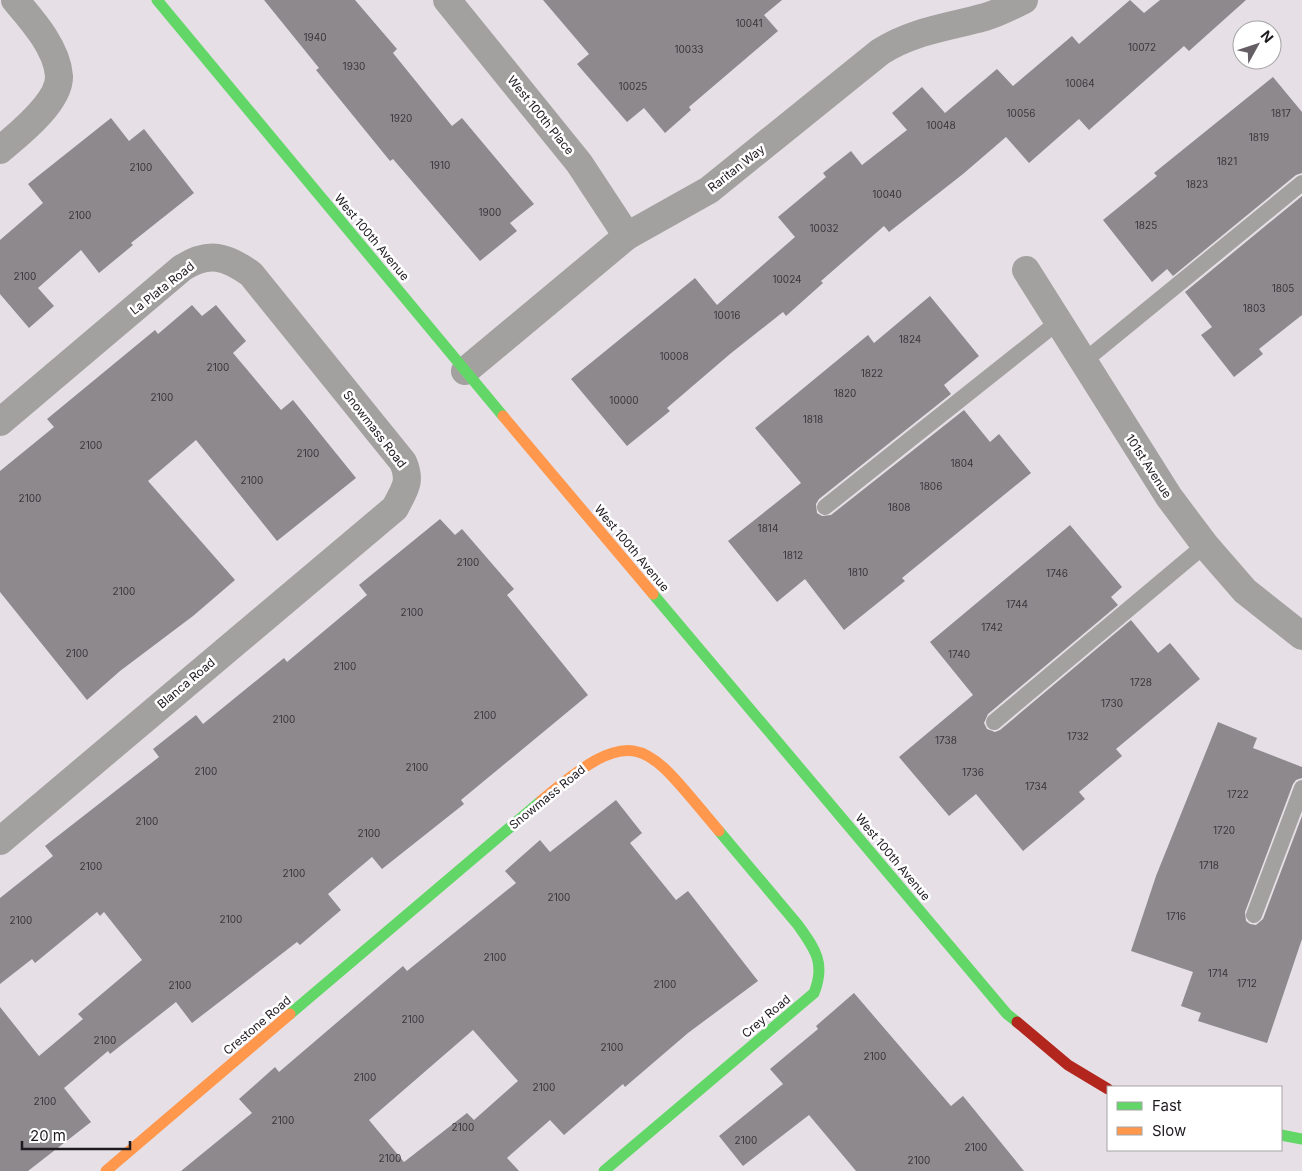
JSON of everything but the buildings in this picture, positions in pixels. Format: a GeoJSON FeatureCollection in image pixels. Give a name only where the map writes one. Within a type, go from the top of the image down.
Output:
{"type":"FeatureCollection","features":[{"type":"Feature","properties":{"kind":"street"},"geometry":{"type":"LineString","coordinates":[[0,150],[28,126],[52,98],[59,77],[52,51],[33,21],[15,0]]}},
{"type":"Feature","properties":{"kind":"street","name":"West 100th Avenue"},"geometry":{"type":"LineString","coordinates":[[157,0],[465,371],[1007,1014],[1053,1054],[1096,1084],[1107,1089]]}},
{"type":"Feature","properties":{"kind":"street","name":"West 100th Place"},"geometry":{"type":"LineString","coordinates":[[447,0],[579,163],[627,236]]}},
{"type":"Feature","properties":{"kind":"street","name":"Raritan Way"},"geometry":{"type":"LineString","coordinates":[[465,371],[627,236],[709,190],[880,52],[895,42],[918,34],[988,16],[1024,0]]}},
{"type":"Feature","properties":{"kind":"street","name":"La Plata Road"},"geometry":{"type":"LineString","coordinates":[[0,422],[195,260],[210,257],[222,258],[236,263],[251,274],[318,357]]}},
{"type":"Feature","properties":{"kind":"street","name":"101st Avenue"},"geometry":{"type":"LineString","coordinates":[[1026,270],[1169,497],[1205,545],[1245,591],[1302,636]]}},
{"type":"Feature","properties":{"kind":"street","name":"Snowmass Road"},"geometry":{"type":"LineString","coordinates":[[318,357],[404,462],[409,474],[407,485],[394,508],[373,526]]}},
{"type":"Feature","properties":{"kind":"street","name":"Blanca Road"},"geometry":{"type":"LineString","coordinates":[[0,841],[373,526]]}},
{"type":"Feature","properties":{"kind":"street","name":"Snowmass Road"},"geometry":{"type":"LineString","coordinates":[[425,900],[572,774],[596,758],[614,750],[635,748],[650,753],[735,851]]}},
{"type":"Feature","properties":{"kind":"street","name":"Crey Road"},"geometry":{"type":"LineString","coordinates":[[604,1171],[814,993],[820,983],[822,968],[817,954],[798,925],[735,851]]}},
{"type":"Feature","properties":{"kind":"street","name":"Crestone Road"},"geometry":{"type":"LineString","coordinates":[[106,1171],[425,900]]}},
{"type":"Feature","properties":{"kind":"street"},"geometry":{"type":"LineString","coordinates":[[1282,1135],[1302,1139]]}},
{"type":"Feature","properties":{"kind":"lane"},"geometry":{"type":"LineString","coordinates":[[1083,362],[1302,183]]}},
{"type":"Feature","properties":{"kind":"lane"},"geometry":{"type":"LineString","coordinates":[[825,507],[1058,322]]}},
{"type":"Feature","properties":{"kind":"lane"},"geometry":{"type":"LineString","coordinates":[[994,722],[1205,545]]}},
{"type":"Feature","properties":{"kind":"lane"},"geometry":{"type":"LineString","coordinates":[[1254,915],[1302,788]]}},
{"type":"Feature","properties":{"kind":"traffic: fast"},"geometry":{"type":"LineString","coordinates":[[157,0],[503,416]]}},
{"type":"Feature","properties":{"kind":"traffic: fast"},"geometry":{"type":"LineString","coordinates":[[653,594],[1007,1014],[1017,1022]]}},
{"type":"Feature","properties":{"kind":"traffic: fast"},"geometry":{"type":"LineString","coordinates":[[290,1014],[541,801]]}},
{"type":"Feature","properties":{"kind":"traffic: fast"},"geometry":{"type":"LineString","coordinates":[[604,1171],[814,993],[819,973],[819,965],[814,949],[798,925],[719,831]]}},
{"type":"Feature","properties":{"kind":"traffic: fast"},"geometry":{"type":"LineString","coordinates":[[1282,1135],[1302,1139]]}},
{"type":"Feature","properties":{"kind":"traffic: slow"},"geometry":{"type":"LineString","coordinates":[[503,416],[653,594]]}},
{"type":"Feature","properties":{"kind":"traffic: slow"},"geometry":{"type":"LineString","coordinates":[[541,801],[574,775],[600,758],[621,751],[639,752],[656,762],[674,778],[719,831]]}},
{"type":"Feature","properties":{"kind":"traffic: slow"},"geometry":{"type":"LineString","coordinates":[[106,1171],[290,1014]]}},
{"type":"Feature","properties":{"kind":"traffic: jam"},"geometry":{"type":"LineString","coordinates":[[1017,1022],[1068,1065],[1107,1088]]}}]}
